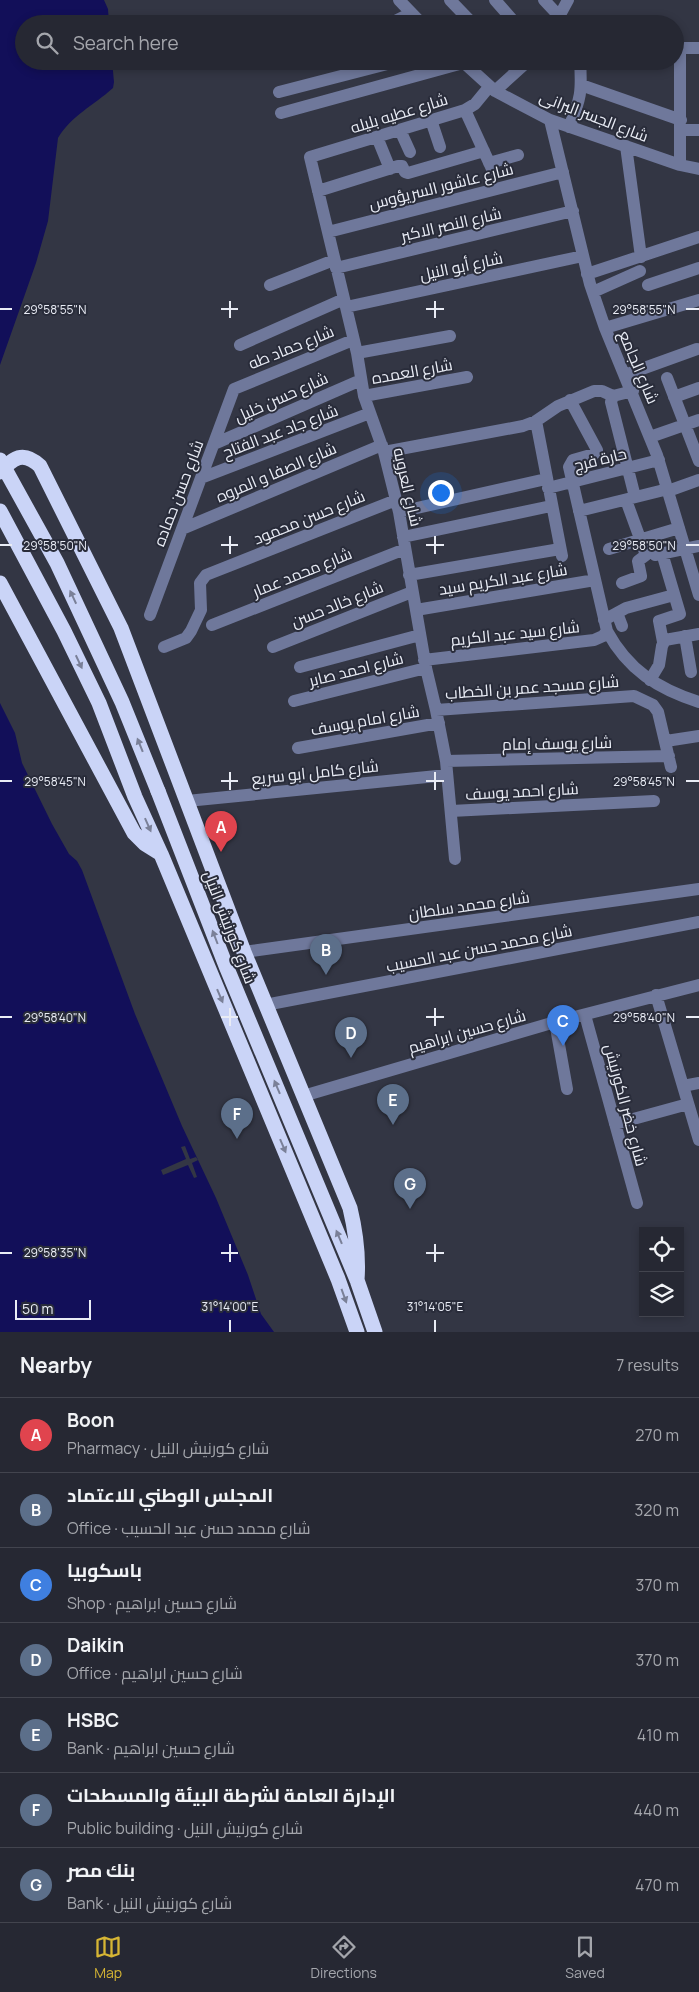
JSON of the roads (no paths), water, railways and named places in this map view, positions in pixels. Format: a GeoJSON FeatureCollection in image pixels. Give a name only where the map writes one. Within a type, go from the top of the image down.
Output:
{"type":"FeatureCollection","features":[{"type":"Feature","properties":{"kind":"highway"},"geometry":{"type":"LineString","coordinates":[[0,472],[12,460],[19,457],[27,457],[34,460],[40,466],[121,628],[256,984],[350,1208],[359,1256],[357,1280]]}},
{"type":"Feature","properties":{"kind":"highway","name":"شارع كورنيش النيل"},"geometry":{"type":"LineString","coordinates":[[0,460],[57,563],[122,702],[226,966],[357,1280],[375,1332]]}},
{"type":"Feature","properties":{"kind":"highway"},"geometry":{"type":"LineString","coordinates":[[0,510],[64,631],[95,695],[135,797],[161,854],[338,1279],[357,1332]]}},
{"type":"Feature","properties":{"kind":"highway"},"geometry":{"type":"LineString","coordinates":[[0,583],[134,833],[145,844],[161,854]]}},
{"type":"Feature","properties":{"kind":"highway"},"geometry":{"type":"LineString","coordinates":[[226,966],[256,984]]}},
{"type":"Feature","properties":{"kind":"street"},"geometry":{"type":"LineString","coordinates":[[399,0],[411,13],[407,15]]}},
{"type":"Feature","properties":{"kind":"street"},"geometry":{"type":"LineString","coordinates":[[450,0],[464,15]]}},
{"type":"Feature","properties":{"kind":"street"},"geometry":{"type":"LineString","coordinates":[[495,0],[508,15]]}},
{"type":"Feature","properties":{"kind":"street"},"geometry":{"type":"LineString","coordinates":[[544,0],[554,15]]}},
{"type":"Feature","properties":{"kind":"street"},"geometry":{"type":"LineString","coordinates":[[560,15],[568,0]]}},
{"type":"Feature","properties":{"kind":"street"},"geometry":{"type":"LineString","coordinates":[[684,48],[699,48]]}},
{"type":"Feature","properties":{"kind":"street"},"geometry":{"type":"LineString","coordinates":[[279,92],[364,70]]}},
{"type":"Feature","properties":{"kind":"street"},"geometry":{"type":"LineString","coordinates":[[280,113],[434,70]]}},
{"type":"Feature","properties":{"kind":"street","name":"شارع الجسر البرانى"},"geometry":{"type":"LineString","coordinates":[[472,70],[492,89],[550,120],[680,166],[699,169]]}},
{"type":"Feature","properties":{"kind":"street"},"geometry":{"type":"LineString","coordinates":[[569,126],[580,101],[580,70]]}},
{"type":"Feature","properties":{"kind":"street"},"geometry":{"type":"LineString","coordinates":[[679,70],[680,166]]}},
{"type":"Feature","properties":{"kind":"street","name":"شارع عطيه بليله"},"geometry":{"type":"LineString","coordinates":[[310,158],[465,110],[517,71]]}},
{"type":"Feature","properties":{"kind":"street"},"geometry":{"type":"LineString","coordinates":[[581,86],[681,125],[699,130]]}},
{"type":"Feature","properties":{"kind":"street"},"geometry":{"type":"LineString","coordinates":[[465,110],[490,166],[518,155]]}},
{"type":"Feature","properties":{"kind":"street"},"geometry":{"type":"LineString","coordinates":[[431,120],[440,148]]}},
{"type":"Feature","properties":{"kind":"street","name":"شارع الجامع"},"geometry":{"type":"LineString","coordinates":[[550,120],[587,274],[605,328],[659,460],[699,596]]}},
{"type":"Feature","properties":{"kind":"street"},"geometry":{"type":"LineString","coordinates":[[400,130],[410,152]]}},
{"type":"Feature","properties":{"kind":"street"},"geometry":{"type":"LineString","coordinates":[[377,137],[390,168]]}},
{"type":"Feature","properties":{"kind":"street"},"geometry":{"type":"LineString","coordinates":[[626,146],[641,257]]}},
{"type":"Feature","properties":{"kind":"street"},"geometry":{"type":"LineString","coordinates":[[318,192],[390,168],[400,166],[408,173],[484,150]]}},
{"type":"Feature","properties":{"kind":"street","name":"شارع العروبه"},"geometry":{"type":"LineString","coordinates":[[310,158],[345,303],[360,380],[383,448],[397,506],[425,664],[446,761],[456,859]]}},
{"type":"Feature","properties":{"kind":"street","name":"شارع عاشور السريؤوس"},"geometry":{"type":"LineString","coordinates":[[328,232],[563,172]]}},
{"type":"Feature","properties":{"kind":"street","name":"شارع النصر الاكبر"},"geometry":{"type":"LineString","coordinates":[[270,285],[335,264],[573,212]]}},
{"type":"Feature","properties":{"kind":"street"},"geometry":{"type":"LineString","coordinates":[[587,274],[699,237]]}},
{"type":"Feature","properties":{"kind":"street","name":"شارع أبو النيل"},"geometry":{"type":"LineString","coordinates":[[240,344],[345,303],[582,256]]}},
{"type":"Feature","properties":{"kind":"street"},"geometry":{"type":"LineString","coordinates":[[648,285],[699,268]]}},
{"type":"Feature","properties":{"kind":"street"},"geometry":{"type":"LineString","coordinates":[[593,292],[640,271]]}},
{"type":"Feature","properties":{"kind":"street"},"geometry":{"type":"LineString","coordinates":[[605,328],[699,300]]}},
{"type":"Feature","properties":{"kind":"street"},"geometry":{"type":"LineString","coordinates":[[356,353],[450,336]]}},
{"type":"Feature","properties":{"kind":"street","name":"شارع حماد طه"},"geometry":{"type":"LineString","coordinates":[[240,385],[353,340]]}},
{"type":"Feature","properties":{"kind":"street"},"geometry":{"type":"LineString","coordinates":[[625,375],[698,350]]}},
{"type":"Feature","properties":{"kind":"street","name":"شارع العمده"},"geometry":{"type":"LineString","coordinates":[[364,396],[467,377]]}},
{"type":"Feature","properties":{"kind":"street"},"geometry":{"type":"LineString","coordinates":[[667,378],[699,461]]}},
{"type":"Feature","properties":{"kind":"street","name":"شارع حسن خليل"},"geometry":{"type":"LineString","coordinates":[[214,444],[360,380]]}},
{"type":"Feature","properties":{"kind":"street","name":"شارع حسن حماده"},"geometry":{"type":"LineString","coordinates":[[150,615],[232,391],[240,385]]}},
{"type":"Feature","properties":{"kind":"street"},"geometry":{"type":"LineString","coordinates":[[674,397],[699,388]]}},
{"type":"Feature","properties":{"kind":"street","name":"شارع الصفا و المروه"},"geometry":{"type":"LineString","coordinates":[[182,529],[383,448],[523,426],[536,421],[570,400],[598,390],[613,396]]}},
{"type":"Feature","properties":{"kind":"street"},"geometry":{"type":"LineString","coordinates":[[632,391],[613,396],[611,402],[628,469],[630,498],[646,553],[645,557]]}},
{"type":"Feature","properties":{"kind":"street"},"geometry":{"type":"LineString","coordinates":[[570,400],[597,450],[594,454],[571,461],[569,467],[605,626],[616,650],[630,665],[648,679],[684,697],[699,702]]}},
{"type":"Feature","properties":{"kind":"street","name":"شارع جاد عبد الفتاح"},"geometry":{"type":"LineString","coordinates":[[201,478],[370,413]]}},
{"type":"Feature","properties":{"kind":"street"},"geometry":{"type":"LineString","coordinates":[[650,438],[699,420]]}},
{"type":"Feature","properties":{"kind":"street"},"geometry":{"type":"LineString","coordinates":[[410,574],[561,553],[536,421]]}},
{"type":"Feature","properties":{"kind":"street","name":"حارة فرج"},"geometry":{"type":"LineString","coordinates":[[397,506],[547,483],[573,482],[659,460]]}},
{"type":"Feature","properties":{"kind":"street"},"geometry":{"type":"LineString","coordinates":[[579,511],[668,490],[699,480]]}},
{"type":"Feature","properties":{"kind":"street","name":"شارع حسن محمود"},"geometry":{"type":"LineString","coordinates":[[164,647],[186,638],[191,631],[201,610],[200,583],[206,575],[397,506]]}},
{"type":"Feature","properties":{"kind":"street","name":"شارع محمد عمار"},"geometry":{"type":"LineString","coordinates":[[212,625],[404,543],[551,506]]}},
{"type":"Feature","properties":{"kind":"street"},"geometry":{"type":"LineString","coordinates":[[609,549],[679,528]]}},
{"type":"Feature","properties":{"kind":"street"},"geometry":{"type":"LineString","coordinates":[[622,583],[641,576],[638,561],[645,557],[699,546]]}},
{"type":"Feature","properties":{"kind":"street"},"geometry":{"type":"LineString","coordinates":[[662,554],[680,614],[659,621],[663,642],[659,665],[648,679],[643,699],[653,705],[658,712],[666,741],[699,736]]}},
{"type":"Feature","properties":{"kind":"street","name":"شارع عبد الكريم سيد"},"geometry":{"type":"LineString","coordinates":[[416,610],[595,580]]}},
{"type":"Feature","properties":{"kind":"street","name":"شارع خالد حسن"},"geometry":{"type":"LineString","coordinates":[[272,647],[412,592]]}},
{"type":"Feature","properties":{"kind":"street","name":"شارع سيد عبد الكريم"},"geometry":{"type":"LineString","coordinates":[[425,664],[594,640],[603,636],[605,626],[617,613],[631,606],[674,595]]}},
{"type":"Feature","properties":{"kind":"street"},"geometry":{"type":"LineString","coordinates":[[617,613],[622,626]]}},
{"type":"Feature","properties":{"kind":"street"},"geometry":{"type":"LineString","coordinates":[[663,642],[668,639],[699,634]]}},
{"type":"Feature","properties":{"kind":"street"},"geometry":{"type":"LineString","coordinates":[[300,667],[420,635]]}},
{"type":"Feature","properties":{"kind":"street"},"geometry":{"type":"LineString","coordinates":[[685,636],[691,672]]}},
{"type":"Feature","properties":{"kind":"street","name":"شارع احمد صابر"},"geometry":{"type":"LineString","coordinates":[[294,701],[425,664]]}},
{"type":"Feature","properties":{"kind":"street","name":"شارع مسجد عمر بن الخطاب"},"geometry":{"type":"LineString","coordinates":[[436,710],[623,696],[643,699]]}},
{"type":"Feature","properties":{"kind":"street","name":"شارع امام يوسف"},"geometry":{"type":"LineString","coordinates":[[298,748],[439,723]]}},
{"type":"Feature","properties":{"kind":"street","name":"شارع يوسف إمام"},"geometry":{"type":"LineString","coordinates":[[446,761],[670,762],[666,741]]}},
{"type":"Feature","properties":{"kind":"street","name":"شارع كامل ابو سريع"},"geometry":{"type":"LineString","coordinates":[[187,801],[447,775]]}},
{"type":"Feature","properties":{"kind":"street","name":"شارع احمد يوسف"},"geometry":{"type":"LineString","coordinates":[[451,811],[654,801]]}},
{"type":"Feature","properties":{"kind":"street","name":"شارع محمد سلطان"},"geometry":{"type":"LineString","coordinates":[[244,952],[699,889]]}},
{"type":"Feature","properties":{"kind":"street","name":"شارع محمد حسن عبد الحسيب"},"geometry":{"type":"LineString","coordinates":[[265,1005],[699,922]]}},
{"type":"Feature","properties":{"kind":"street","name":"شارع حسين ابراهيم"},"geometry":{"type":"LineString","coordinates":[[303,1096],[556,1022],[699,985]]}},
{"type":"Feature","properties":{"kind":"street"},"geometry":{"type":"LineString","coordinates":[[656,995],[699,1140]]}},
{"type":"Feature","properties":{"kind":"street","name":"شارع خضر الكورنيش"},"geometry":{"type":"LineString","coordinates":[[585,1014],[636,1204]]}},
{"type":"Feature","properties":{"kind":"street"},"geometry":{"type":"LineString","coordinates":[[556,1022],[568,1089]]}},
{"type":"Feature","properties":{"kind":"street"},"geometry":{"type":"LineString","coordinates":[[683,1086],[699,1082]]}},
{"type":"Feature","properties":{"kind":"street"},"geometry":{"type":"LineString","coordinates":[[615,1124],[688,1104]]}},
{"type":"Feature","properties":{"kind":"place","name":"Boon"},"geometry":{"type":"Point","coordinates":[221,852]}},
{"type":"Feature","properties":{"kind":"place","name":"المجلس الوطني للاعتماد"},"geometry":{"type":"Point","coordinates":[326,975]}},
{"type":"Feature","properties":{"kind":"place","name":"باسكوبيا"},"geometry":{"type":"Point","coordinates":[563,1046]}},
{"type":"Feature","properties":{"kind":"place","name":"Daikin"},"geometry":{"type":"Point","coordinates":[351,1058]}},
{"type":"Feature","properties":{"kind":"place","name":"HSBC"},"geometry":{"type":"Point","coordinates":[393,1125]}},
{"type":"Feature","properties":{"kind":"place","name":"الإدارة العامة لشرطة البيئة والمسطحات"},"geometry":{"type":"Point","coordinates":[237,1139]}},
{"type":"Feature","properties":{"kind":"place","name":"بنك مصر"},"geometry":{"type":"Point","coordinates":[410,1209]}}]}
